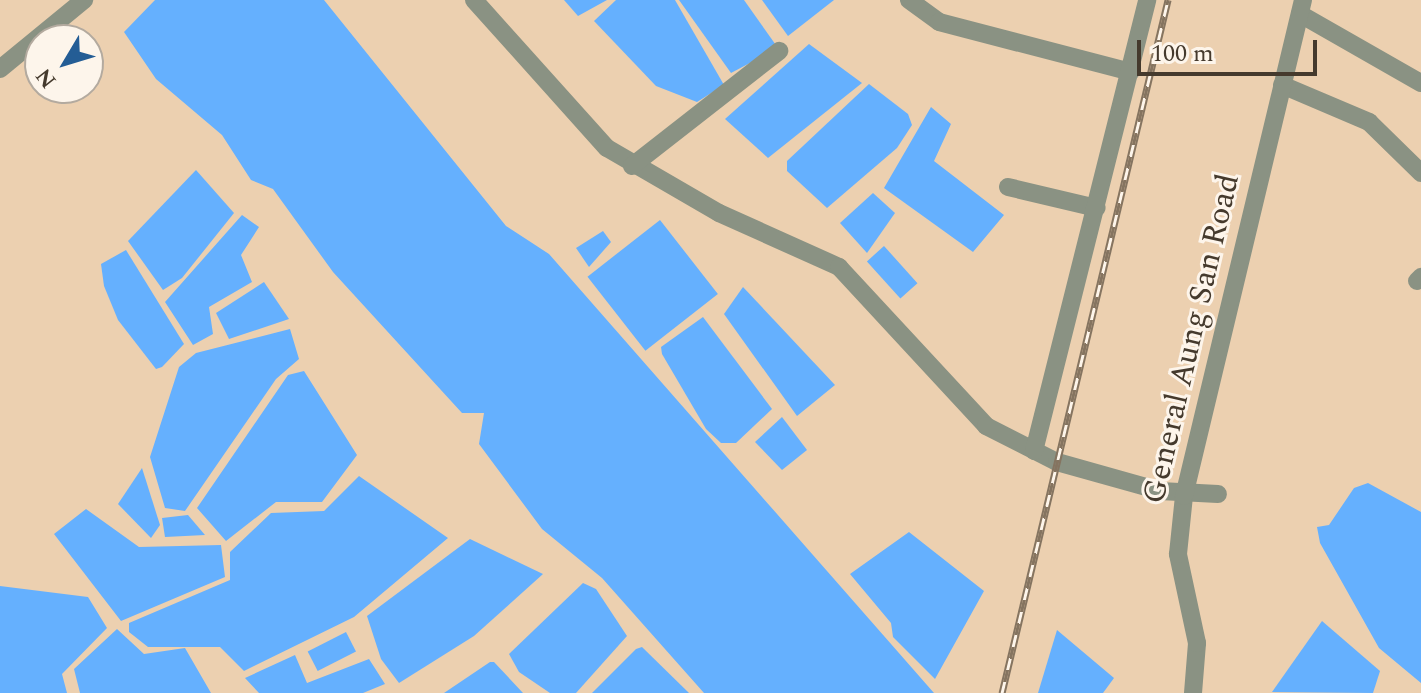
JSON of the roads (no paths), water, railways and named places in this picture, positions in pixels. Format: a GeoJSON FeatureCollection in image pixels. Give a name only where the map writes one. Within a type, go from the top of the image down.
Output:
{"type":"FeatureCollection","features":[{"type":"Feature","properties":{"kind":"street"},"geometry":{"type":"LineString","coordinates":[[0,69],[84,0]]}},
{"type":"Feature","properties":{"kind":"street"},"geometry":{"type":"LineString","coordinates":[[474,0],[588,130],[632,166],[839,267],[971,413],[1034,451],[1184,496],[1218,494]]}},
{"type":"Feature","properties":{"kind":"street"},"geometry":{"type":"LineString","coordinates":[[909,0],[939,22],[1131,72]]}},
{"type":"Feature","properties":{"kind":"street"},"geometry":{"type":"LineString","coordinates":[[1034,451],[1147,0]]}},
{"type":"Feature","properties":{"kind":"street"},"geometry":{"type":"LineString","coordinates":[[1301,7],[1421,83]]}},
{"type":"Feature","properties":{"kind":"street","name":"General Aung San Road"},"geometry":{"type":"LineString","coordinates":[[1193,693],[1197,643],[1178,554],[1184,496],[1301,7]]}},
{"type":"Feature","properties":{"kind":"street"},"geometry":{"type":"LineString","coordinates":[[632,166],[779,51]]}},
{"type":"Feature","properties":{"kind":"street"},"geometry":{"type":"LineString","coordinates":[[1282,85],[1369,122],[1421,173]]}},
{"type":"Feature","properties":{"kind":"street"},"geometry":{"type":"LineString","coordinates":[[1008,187],[1097,208]]}},
{"type":"Feature","properties":{"kind":"water"},"geometry":{"type":"Polygon","coordinates":[[[155,0],[324,0],[506,226],[549,254],[934,693],[704,693],[602,578],[542,529],[479,444],[484,413],[462,413],[333,272],[273,189],[251,180],[222,135],[156,79],[124,32],[155,0]]]}},
{"type":"Feature","properties":{"kind":"water"},"geometry":{"type":"Polygon","coordinates":[[[564,0],[607,0],[578,16],[564,0]]]}},
{"type":"Feature","properties":{"kind":"water"},"geometry":{"type":"Polygon","coordinates":[[[616,0],[675,0],[724,85],[697,102],[656,86],[594,21],[616,0]]]}},
{"type":"Feature","properties":{"kind":"water"},"geometry":{"type":"Polygon","coordinates":[[[679,0],[744,0],[778,48],[731,73],[679,0]]]}},
{"type":"Feature","properties":{"kind":"water"},"geometry":{"type":"Polygon","coordinates":[[[762,0],[834,0],[788,36],[762,0]]]}},
{"type":"Feature","properties":{"kind":"water"},"geometry":{"type":"Polygon","coordinates":[[[809,44],[862,83],[768,158],[725,119],[809,44]]]}},
{"type":"Feature","properties":{"kind":"water"},"geometry":{"type":"Polygon","coordinates":[[[869,84],[908,114],[912,125],[897,148],[827,208],[787,171],[787,161],[869,84]]]}},
{"type":"Feature","properties":{"kind":"water"},"geometry":{"type":"Polygon","coordinates":[[[931,107],[951,124],[934,161],[1004,215],[973,252],[884,188],[931,107]]]}},
{"type":"Feature","properties":{"kind":"water"},"geometry":{"type":"Polygon","coordinates":[[[196,170],[234,213],[182,278],[163,290],[128,241],[196,170]]]}},
{"type":"Feature","properties":{"kind":"water"},"geometry":{"type":"Polygon","coordinates":[[[873,193],[895,213],[867,253],[840,223],[873,193]]]}},
{"type":"Feature","properties":{"kind":"water"},"geometry":{"type":"Polygon","coordinates":[[[242,215],[259,227],[241,255],[252,282],[209,307],[213,334],[193,345],[165,302],[242,215]]]}},
{"type":"Feature","properties":{"kind":"water"},"geometry":{"type":"Polygon","coordinates":[[[660,220],[718,294],[645,351],[588,277],[660,220]]]}},
{"type":"Feature","properties":{"kind":"water"},"geometry":{"type":"Polygon","coordinates":[[[603,231],[611,242],[589,267],[576,248],[603,231]]]}},
{"type":"Feature","properties":{"kind":"water"},"geometry":{"type":"Polygon","coordinates":[[[884,246],[917,283],[900,299],[867,261],[884,246]]]}},
{"type":"Feature","properties":{"kind":"water"},"geometry":{"type":"Polygon","coordinates":[[[126,250],[184,344],[162,367],[156,369],[118,320],[104,286],[101,264],[126,250]]]}},
{"type":"Feature","properties":{"kind":"water"},"geometry":{"type":"Polygon","coordinates":[[[264,282],[289,319],[229,339],[216,313],[264,282]]]}},
{"type":"Feature","properties":{"kind":"water"},"geometry":{"type":"Polygon","coordinates":[[[743,287],[835,385],[797,416],[724,314],[743,287]]]}},
{"type":"Feature","properties":{"kind":"water"},"geometry":{"type":"Polygon","coordinates":[[[703,317],[772,409],[736,443],[721,443],[706,429],[662,354],[661,347],[703,317]]]}},
{"type":"Feature","properties":{"kind":"water"},"geometry":{"type":"Polygon","coordinates":[[[290,329],[299,359],[276,379],[185,511],[165,508],[150,457],[179,367],[196,353],[290,329]]]}},
{"type":"Feature","properties":{"kind":"water"},"geometry":{"type":"Polygon","coordinates":[[[304,371],[357,455],[322,502],[276,502],[226,541],[197,508],[288,375],[304,371]]]}},
{"type":"Feature","properties":{"kind":"water"},"geometry":{"type":"Polygon","coordinates":[[[782,417],[807,450],[782,470],[755,442],[782,417]]]}},
{"type":"Feature","properties":{"kind":"water"},"geometry":{"type":"Polygon","coordinates":[[[142,468],[160,525],[151,538],[118,504],[142,468]]]}},
{"type":"Feature","properties":{"kind":"water"},"geometry":{"type":"Polygon","coordinates":[[[359,476],[448,538],[354,617],[244,671],[220,647],[148,647],[129,632],[129,623],[230,580],[230,552],[271,513],[324,511],[359,476]]]}},
{"type":"Feature","properties":{"kind":"water"},"geometry":{"type":"Polygon","coordinates":[[[1368,483],[1421,512],[1421,683],[1379,648],[1320,543],[1317,527],[1329,525],[1354,488],[1368,483]]]}},
{"type":"Feature","properties":{"kind":"water"},"geometry":{"type":"Polygon","coordinates":[[[86,509],[139,547],[221,545],[225,577],[121,621],[54,534],[86,509]]]}},
{"type":"Feature","properties":{"kind":"water"},"geometry":{"type":"Polygon","coordinates":[[[188,515],[205,535],[165,537],[162,518],[188,515]]]}},
{"type":"Feature","properties":{"kind":"water"},"geometry":{"type":"Polygon","coordinates":[[[909,532],[984,591],[935,679],[893,637],[891,623],[850,574],[909,532]]]}},
{"type":"Feature","properties":{"kind":"water"},"geometry":{"type":"Polygon","coordinates":[[[470,539],[543,574],[474,636],[399,683],[381,659],[367,616],[470,539]]]}},
{"type":"Feature","properties":{"kind":"water"},"geometry":{"type":"Polygon","coordinates":[[[583,583],[596,589],[627,636],[576,693],[550,693],[519,672],[509,654],[583,583]]]}},
{"type":"Feature","properties":{"kind":"water"},"geometry":{"type":"Polygon","coordinates":[[[0,586],[88,597],[107,628],[62,674],[67,693],[0,693],[0,586]]]}},
{"type":"Feature","properties":{"kind":"water"},"geometry":{"type":"Polygon","coordinates":[[[1322,621],[1380,671],[1373,693],[1272,692],[1322,621]]]}},
{"type":"Feature","properties":{"kind":"water"},"geometry":{"type":"Polygon","coordinates":[[[117,629],[144,654],[185,648],[211,693],[80,693],[74,669],[117,629]]]}},
{"type":"Feature","properties":{"kind":"water"},"geometry":{"type":"Polygon","coordinates":[[[1057,630],[1114,678],[1103,693],[1038,693],[1057,630]]]}},
{"type":"Feature","properties":{"kind":"water"},"geometry":{"type":"Polygon","coordinates":[[[346,632],[356,652],[318,671],[308,652],[346,632]]]}},
{"type":"Feature","properties":{"kind":"water"},"geometry":{"type":"Polygon","coordinates":[[[642,647],[689,693],[592,693],[636,649],[642,647]]]}},
{"type":"Feature","properties":{"kind":"water"},"geometry":{"type":"Polygon","coordinates":[[[295,655],[307,683],[369,659],[385,684],[363,693],[259,693],[245,678],[295,655]]]}},
{"type":"Feature","properties":{"kind":"water"},"geometry":{"type":"Polygon","coordinates":[[[490,662],[494,662],[523,693],[444,693],[490,662]]]}},
{"type":"Feature","properties":{"kind":"railway"},"geometry":{"type":"LineString","coordinates":[[1002,693],[1168,0]]}}]}
